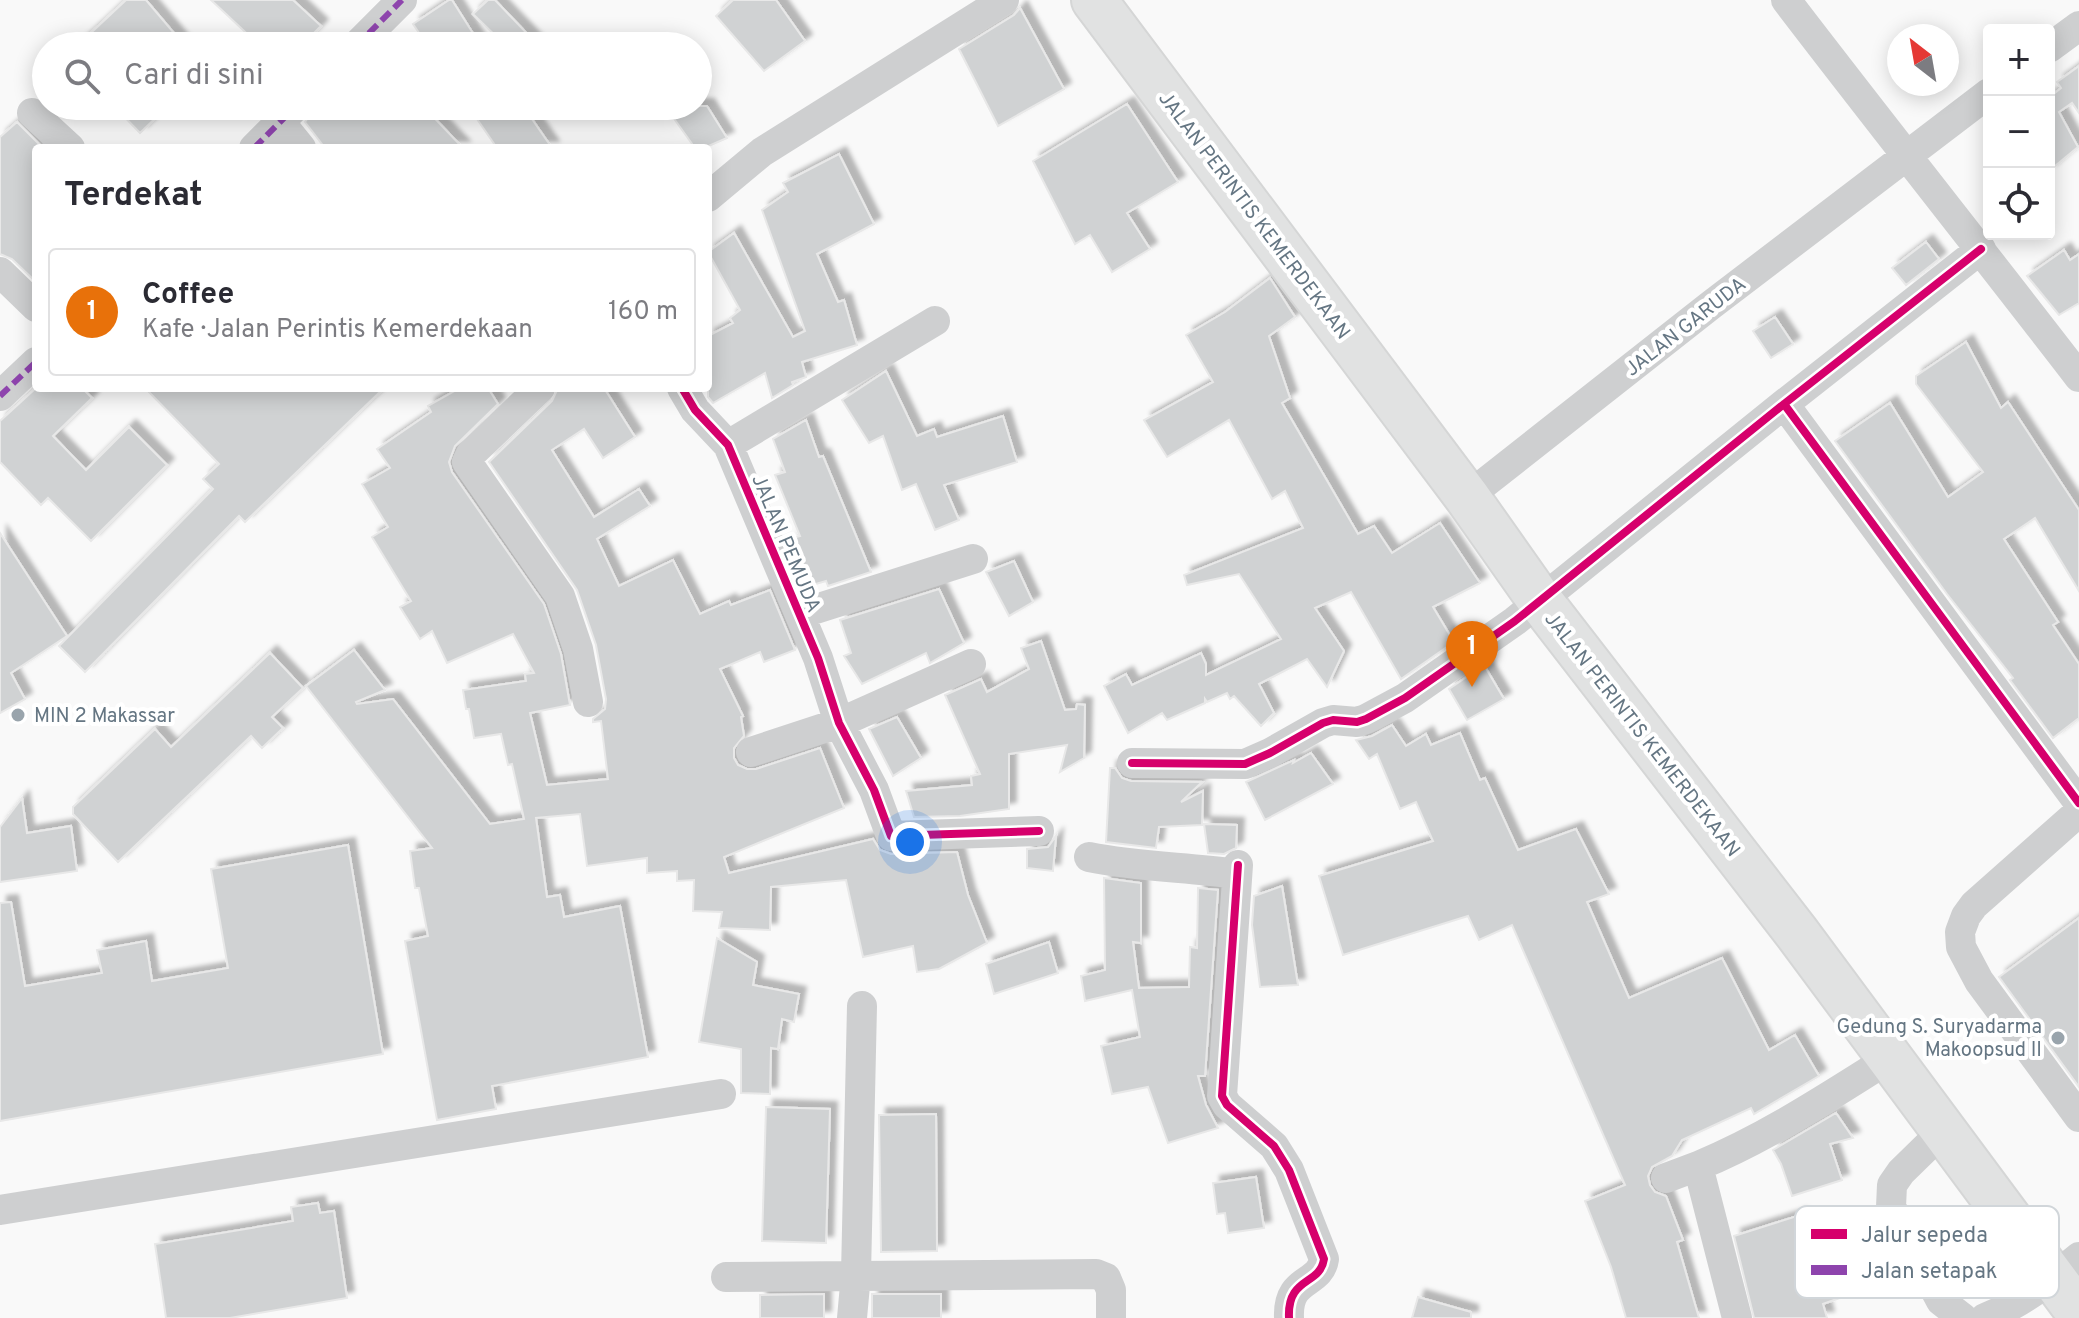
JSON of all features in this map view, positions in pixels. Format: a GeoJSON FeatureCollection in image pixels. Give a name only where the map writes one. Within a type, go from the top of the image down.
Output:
{"type":"FeatureCollection","features":[{"type":"Feature","properties":{"kind":"highway","name":"JALAN PERINTIS KEMERDEKAAN"},"geometry":{"type":"LineString","coordinates":[[1094,0],[1467,497],[1541,602],[1945,1129],[2012,1206]]}},
{"type":"Feature","properties":{"kind":"highway","name":"JALAN PERINTIS KEMERDEKAAN"},"geometry":{"type":"LineString","coordinates":[[2066,1268],[2079,1313]]}},
{"type":"Feature","properties":{"kind":"street"},"geometry":{"type":"LineString","coordinates":[[370,32],[402,0]]}},
{"type":"Feature","properties":{"kind":"street"},"geometry":{"type":"LineString","coordinates":[[712,194],[762,152],[1004,0]]}},
{"type":"Feature","properties":{"kind":"street"},"geometry":{"type":"LineString","coordinates":[[1786,0],[1905,156],[2075,365]]}},
{"type":"Feature","properties":{"kind":"street"},"geometry":{"type":"LineString","coordinates":[[2055,44],[2079,26]]}},
{"type":"Feature","properties":{"kind":"street","name":"JALAN GARUDA"},"geometry":{"type":"LineString","coordinates":[[1467,497],[1985,96]]}},
{"type":"Feature","properties":{"kind":"street"},"geometry":{"type":"LineString","coordinates":[[40,120],[66,144]]}},
{"type":"Feature","properties":{"kind":"street"},"geometry":{"type":"LineString","coordinates":[[258,144],[282,120]]}},
{"type":"Feature","properties":{"kind":"street"},"geometry":{"type":"LineString","coordinates":[[290,120],[299,144]]}},
{"type":"Feature","properties":{"kind":"street"},"geometry":{"type":"LineString","coordinates":[[1132,763],[1245,764],[1323,723],[1333,720],[1357,722],[1405,698],[1541,602],[1981,249]]}},
{"type":"Feature","properties":{"kind":"street"},"geometry":{"type":"LineString","coordinates":[[0,272],[32,303]]}},
{"type":"Feature","properties":{"kind":"street"},"geometry":{"type":"LineString","coordinates":[[728,445],[935,321]]}},
{"type":"Feature","properties":{"kind":"street"},"geometry":{"type":"LineString","coordinates":[[0,396],[32,366]]}},
{"type":"Feature","properties":{"kind":"street"},"geometry":{"type":"LineString","coordinates":[[536,392],[471,454],[467,462],[560,596],[578,649],[588,702]]}},
{"type":"Feature","properties":{"kind":"street","name":"JALAN PEMUDA"},"geometry":{"type":"LineString","coordinates":[[684,392],[695,410],[728,445],[818,658],[839,723],[874,790],[891,836],[1039,831]]}},
{"type":"Feature","properties":{"kind":"street"},"geometry":{"type":"LineString","coordinates":[[1784,404],[2079,803]]}},
{"type":"Feature","properties":{"kind":"street"},"geometry":{"type":"LineString","coordinates":[[800,614],[973,559]]}},
{"type":"Feature","properties":{"kind":"street"},"geometry":{"type":"LineString","coordinates":[[751,752],[839,723],[971,664]]}},
{"type":"Feature","properties":{"kind":"street"},"geometry":{"type":"LineString","coordinates":[[2079,812],[1974,905],[1960,932],[1961,947],[1979,981],[2079,1117]]}},
{"type":"Feature","properties":{"kind":"street"},"geometry":{"type":"LineString","coordinates":[[1089,857],[1129,865],[1237,869],[1222,1096],[1227,1105],[1274,1146],[1289,1170],[1324,1259],[1323,1266],[1292,1294],[1288,1302],[1289,1318]]}},
{"type":"Feature","properties":{"kind":"street"},"geometry":{"type":"LineString","coordinates":[[852,1318],[856,1274],[862,1006]]}},
{"type":"Feature","properties":{"kind":"street"},"geometry":{"type":"LineString","coordinates":[[1666,1178],[1747,1143],[1890,1058]]}},
{"type":"Feature","properties":{"kind":"street"},"geometry":{"type":"LineString","coordinates":[[0,1210],[721,1094]]}},
{"type":"Feature","properties":{"kind":"street"},"geometry":{"type":"LineString","coordinates":[[1891,1206],[1892,1185],[1901,1172],[1945,1129]]}},
{"type":"Feature","properties":{"kind":"street"},"geometry":{"type":"LineString","coordinates":[[1698,1166],[1737,1318]]}},
{"type":"Feature","properties":{"kind":"street"},"geometry":{"type":"LineString","coordinates":[[726,1277],[1096,1274],[1108,1281],[1111,1318]]}},
{"type":"Feature","properties":{"kind":"street"},"geometry":{"type":"LineString","coordinates":[[1985,1318],[2020,1298]]}},
{"type":"Feature","properties":{"kind":"building"},"geometry":{"type":"Polygon","coordinates":[[[126,0],[146,0],[173,32],[92,32],[126,0]]]}},
{"type":"Feature","properties":{"kind":"building"},"geometry":{"type":"Polygon","coordinates":[[[211,0],[293,0],[321,26],[315,32],[245,32],[211,0]]]}},
{"type":"Feature","properties":{"kind":"building"},"geometry":{"type":"Polygon","coordinates":[[[452,0],[472,32],[418,32],[413,24],[452,0]]]}},
{"type":"Feature","properties":{"kind":"building"},"geometry":{"type":"Polygon","coordinates":[[[488,0],[495,0],[526,32],[492,32],[473,14],[488,0]]]}},
{"type":"Feature","properties":{"kind":"building"},"geometry":{"type":"Polygon","coordinates":[[[733,0],[776,0],[805,41],[764,71],[716,16],[733,0]]]}},
{"type":"Feature","properties":{"kind":"building"},"geometry":{"type":"Polygon","coordinates":[[[1020,8],[1064,89],[998,126],[959,49],[1014,15],[1020,8]]]}},
{"type":"Feature","properties":{"kind":"building"},"geometry":{"type":"Polygon","coordinates":[[[2079,66],[2079,113],[2072,103],[2059,112],[2078,147],[2055,166],[2055,93],[2061,88],[2057,82],[2079,66]]]}},
{"type":"Feature","properties":{"kind":"building"},"geometry":{"type":"Polygon","coordinates":[[[1127,104],[1178,182],[1127,213],[1150,249],[1112,272],[1090,235],[1075,244],[1033,161],[1127,104]]]}},
{"type":"Feature","properties":{"kind":"building"},"geometry":{"type":"Polygon","coordinates":[[[712,114],[727,138],[712,145],[692,144],[675,120],[712,120],[712,114]]]}},
{"type":"Feature","properties":{"kind":"building"},"geometry":{"type":"Polygon","coordinates":[[[127,120],[153,120],[140,133],[127,120]]]}},
{"type":"Feature","properties":{"kind":"building"},"geometry":{"type":"Polygon","coordinates":[[[436,120],[459,144],[322,144],[305,122],[436,120]]]}},
{"type":"Feature","properties":{"kind":"building"},"geometry":{"type":"Polygon","coordinates":[[[478,120],[533,120],[549,144],[494,144],[478,120]]]}},
{"type":"Feature","properties":{"kind":"building"},"geometry":{"type":"Polygon","coordinates":[[[17,122],[39,144],[32,144],[32,278],[12,259],[0,254],[0,137],[17,122]]]}},
{"type":"Feature","properties":{"kind":"building"},"geometry":{"type":"Polygon","coordinates":[[[839,154],[874,224],[817,254],[838,302],[844,300],[857,345],[802,362],[806,377],[792,382],[793,385],[772,398],[765,373],[713,403],[708,397],[708,392],[712,392],[712,334],[733,323],[730,318],[740,310],[712,259],[712,249],[734,233],[793,337],[805,331],[762,210],[788,192],[783,183],[839,154]]]}},
{"type":"Feature","properties":{"kind":"building"},"geometry":{"type":"Polygon","coordinates":[[[1926,242],[1939,259],[1906,285],[1892,268],[1926,242]]]}},
{"type":"Feature","properties":{"kind":"building"},"geometry":{"type":"Polygon","coordinates":[[[2064,250],[2070,260],[2079,254],[2079,303],[2059,315],[2027,276],[2064,250]]]}},
{"type":"Feature","properties":{"kind":"building"},"geometry":{"type":"Polygon","coordinates":[[[1270,278],[1295,317],[1269,336],[1290,398],[1282,403],[1358,534],[1374,526],[1392,553],[1440,523],[1480,583],[1433,607],[1454,642],[1401,679],[1351,592],[1315,608],[1344,651],[1327,687],[1307,659],[1259,684],[1274,713],[1261,726],[1234,696],[1230,699],[1227,693],[1207,702],[1205,699],[1205,703],[1167,720],[1162,713],[1128,733],[1104,686],[1126,674],[1132,685],[1201,653],[1206,664],[1206,675],[1281,639],[1239,574],[1187,585],[1184,575],[1303,528],[1285,491],[1272,499],[1229,420],[1167,457],[1144,420],[1213,382],[1186,335],[1225,312],[1270,278]]]}},
{"type":"Feature","properties":{"kind":"building"},"geometry":{"type":"Polygon","coordinates":[[[1775,317],[1793,344],[1771,358],[1753,331],[1775,317]]]}},
{"type":"Feature","properties":{"kind":"building"},"geometry":{"type":"Polygon","coordinates":[[[1966,342],[2001,408],[2008,402],[2079,510],[2079,591],[2035,518],[2004,539],[2058,622],[2053,625],[2079,664],[2079,718],[2053,738],[2010,680],[2013,678],[1835,441],[1890,403],[1948,497],[1983,472],[1916,384],[1916,376],[1966,342]]]}},
{"type":"Feature","properties":{"kind":"building"},"geometry":{"type":"Polygon","coordinates":[[[886,371],[917,436],[934,429],[937,437],[1003,416],[1017,462],[944,485],[959,520],[935,530],[916,484],[902,490],[883,436],[869,443],[842,400],[886,371]]]}},
{"type":"Feature","properties":{"kind":"building"},"geometry":{"type":"Polygon","coordinates":[[[32,392],[86,392],[92,398],[53,436],[86,470],[129,427],[167,465],[91,541],[48,498],[41,505],[0,462],[0,421],[32,392]]]}},
{"type":"Feature","properties":{"kind":"building"},"geometry":{"type":"Polygon","coordinates":[[[149,392],[380,392],[245,522],[239,516],[85,672],[59,646],[213,489],[203,479],[219,464],[149,392]]]}},
{"type":"Feature","properties":{"kind":"building"},"geometry":{"type":"Polygon","coordinates":[[[453,392],[490,392],[498,404],[455,446],[449,462],[452,472],[544,604],[561,654],[570,705],[530,713],[547,785],[608,779],[601,721],[593,722],[605,709],[606,699],[596,645],[577,590],[489,462],[552,401],[556,392],[607,392],[635,437],[603,458],[584,429],[552,450],[594,517],[639,489],[650,506],[597,539],[619,586],[673,560],[700,614],[729,601],[731,605],[770,590],[795,650],[764,662],[760,652],[720,669],[743,716],[744,736],[734,748],[734,758],[738,765],[756,769],[820,748],[844,808],[724,857],[729,873],[873,839],[880,850],[891,854],[957,852],[968,895],[987,943],[939,969],[917,972],[913,946],[863,957],[846,880],[771,887],[770,930],[719,928],[722,912],[693,911],[694,880],[677,881],[677,871],[647,873],[647,858],[587,866],[580,814],[536,818],[547,897],[560,895],[564,917],[620,906],[648,1057],[492,1086],[496,1109],[437,1120],[405,941],[428,936],[419,888],[415,888],[410,851],[432,848],[306,686],[354,650],[385,690],[357,704],[393,699],[490,824],[524,819],[512,764],[508,765],[501,734],[474,738],[463,690],[526,681],[525,674],[534,673],[513,634],[447,663],[432,631],[420,639],[400,607],[411,601],[372,537],[388,527],[362,484],[390,468],[377,449],[431,412],[428,406],[453,392]]]}},
{"type":"Feature","properties":{"kind":"building"},"geometry":{"type":"Polygon","coordinates":[[[806,420],[819,457],[823,456],[871,572],[828,586],[826,581],[809,586],[792,538],[800,536],[775,475],[785,472],[773,439],[806,420]]]}},
{"type":"Feature","properties":{"kind":"building"},"geometry":{"type":"Polygon","coordinates":[[[0,533],[67,636],[11,673],[25,699],[0,713],[0,533]]]}},
{"type":"Feature","properties":{"kind":"building"},"geometry":{"type":"Polygon","coordinates":[[[1014,561],[1033,602],[1009,616],[986,572],[1014,561]]]}},
{"type":"Feature","properties":{"kind":"building"},"geometry":{"type":"Polygon","coordinates":[[[939,589],[964,643],[930,663],[926,653],[862,684],[844,656],[851,653],[840,620],[939,589]]]}},
{"type":"Feature","properties":{"kind":"building"},"geometry":{"type":"Polygon","coordinates":[[[1041,641],[1065,710],[1076,709],[1077,704],[1085,705],[1084,758],[1060,772],[1067,745],[1009,754],[1009,809],[960,816],[914,817],[906,791],[972,785],[971,776],[980,774],[945,695],[981,679],[987,692],[1029,669],[1021,648],[1041,641]]]}},
{"type":"Feature","properties":{"kind":"building"},"geometry":{"type":"Polygon","coordinates":[[[270,653],[303,688],[272,717],[283,728],[262,748],[251,736],[118,862],[73,814],[73,807],[155,729],[171,747],[270,653]]]}},
{"type":"Feature","properties":{"kind":"building"},"geometry":{"type":"Polygon","coordinates":[[[1484,665],[1504,699],[1467,720],[1449,689],[1484,665]]]}},
{"type":"Feature","properties":{"kind":"building"},"geometry":{"type":"Polygon","coordinates":[[[897,717],[921,758],[893,776],[869,729],[897,717]]]}},
{"type":"Feature","properties":{"kind":"building"},"geometry":{"type":"Polygon","coordinates":[[[1392,725],[1406,746],[1426,734],[1431,745],[1460,733],[1480,780],[1485,778],[1518,850],[1576,829],[1609,894],[1587,902],[1629,998],[1722,958],[1769,1050],[1795,1035],[1819,1076],[1754,1114],[1751,1108],[1682,1140],[1672,1156],[1652,1167],[1648,1176],[1650,1185],[1655,1192],[1666,1196],[1683,1240],[1677,1242],[1699,1318],[1626,1318],[1611,1267],[1585,1201],[1625,1185],[1512,925],[1479,940],[1468,916],[1343,955],[1319,876],[1433,841],[1416,802],[1400,809],[1377,754],[1369,759],[1356,740],[1372,736],[1392,725]]]}},
{"type":"Feature","properties":{"kind":"building"},"geometry":{"type":"Polygon","coordinates":[[[1311,753],[1333,784],[1265,820],[1246,782],[1311,753]]]}},
{"type":"Feature","properties":{"kind":"building"},"geometry":{"type":"Polygon","coordinates":[[[1110,768],[1115,768],[1122,778],[1131,781],[1202,782],[1181,802],[1203,791],[1202,825],[1159,827],[1156,848],[1106,842],[1110,768]]]}},
{"type":"Feature","properties":{"kind":"building"},"geometry":{"type":"Polygon","coordinates":[[[22,798],[27,833],[71,826],[77,871],[0,882],[0,827],[22,798]]]}},
{"type":"Feature","properties":{"kind":"building"},"geometry":{"type":"Polygon","coordinates":[[[1204,824],[1237,825],[1236,848],[1224,854],[1208,853],[1204,824]]]}},
{"type":"Feature","properties":{"kind":"building"},"geometry":{"type":"Polygon","coordinates":[[[1056,836],[1053,871],[1027,868],[1027,849],[1048,847],[1056,836]]]}},
{"type":"Feature","properties":{"kind":"building"},"geometry":{"type":"Polygon","coordinates":[[[348,845],[383,1054],[0,1121],[0,903],[11,902],[25,986],[102,973],[97,950],[146,941],[152,981],[228,968],[211,869],[348,845]]]}},
{"type":"Feature","properties":{"kind":"building"},"geometry":{"type":"Polygon","coordinates":[[[1104,878],[1141,883],[1141,943],[1133,942],[1139,988],[1189,987],[1190,947],[1197,948],[1198,888],[1218,890],[1205,1076],[1198,1076],[1206,1105],[1218,1128],[1168,1143],[1148,1087],[1112,1094],[1101,1046],[1140,1037],[1132,990],[1085,1001],[1081,976],[1105,970],[1104,878]]]}},
{"type":"Feature","properties":{"kind":"building"},"geometry":{"type":"Polygon","coordinates":[[[1282,886],[1298,985],[1260,987],[1252,925],[1254,896],[1282,886]]]}},
{"type":"Feature","properties":{"kind":"building","name":"Gedung S. Suryadarma Makoopsud II"},"geometry":{"type":"Polygon","coordinates":[[[2079,918],[2079,1087],[1999,977],[2079,918]]]}},
{"type":"Feature","properties":{"kind":"building"},"geometry":{"type":"Polygon","coordinates":[[[717,938],[757,962],[753,985],[799,994],[794,1022],[782,1019],[778,1049],[771,1048],[770,1094],[741,1093],[741,1049],[699,1042],[717,938]]]}},
{"type":"Feature","properties":{"kind":"building"},"geometry":{"type":"Polygon","coordinates":[[[1049,942],[1058,973],[994,994],[986,964],[1049,942]]]}},
{"type":"Feature","properties":{"kind":"building"},"geometry":{"type":"Polygon","coordinates":[[[766,1107],[830,1109],[826,1243],[762,1241],[766,1107]]]}},
{"type":"Feature","properties":{"kind":"building"},"geometry":{"type":"Polygon","coordinates":[[[1836,1113],[1853,1138],[1830,1144],[1842,1180],[1792,1196],[1773,1150],[1836,1113]]]}},
{"type":"Feature","properties":{"kind":"building"},"geometry":{"type":"Polygon","coordinates":[[[936,1114],[937,1251],[881,1252],[879,1115],[936,1114]]]}},
{"type":"Feature","properties":{"kind":"building"},"geometry":{"type":"Polygon","coordinates":[[[1256,1177],[1264,1228],[1228,1233],[1225,1213],[1217,1214],[1213,1183],[1256,1177]]]}},
{"type":"Feature","properties":{"kind":"building"},"geometry":{"type":"Polygon","coordinates":[[[318,1203],[320,1213],[334,1211],[347,1298],[230,1318],[166,1318],[155,1244],[293,1221],[291,1207],[318,1203]]]}},
{"type":"Feature","properties":{"kind":"building"},"geometry":{"type":"Polygon","coordinates":[[[1795,1217],[1795,1298],[1840,1298],[1823,1304],[1827,1318],[1754,1318],[1734,1236],[1795,1217]]]}},
{"type":"Feature","properties":{"kind":"building"},"geometry":{"type":"Polygon","coordinates":[[[824,1294],[824,1318],[760,1318],[760,1295],[824,1294]]]}},
{"type":"Feature","properties":{"kind":"building"},"geometry":{"type":"Polygon","coordinates":[[[872,1294],[941,1294],[941,1318],[872,1318],[872,1294]]]}},
{"type":"Feature","properties":{"kind":"building"},"geometry":{"type":"Polygon","coordinates":[[[1418,1297],[1471,1312],[1471,1318],[1412,1318],[1418,1297]]]}},
{"type":"Feature","properties":{"kind":"marked path"},"geometry":{"type":"LineString","coordinates":[[370,32],[402,0]]}},
{"type":"Feature","properties":{"kind":"marked path"},"geometry":{"type":"LineString","coordinates":[[258,144],[282,120]]}},
{"type":"Feature","properties":{"kind":"marked path"},"geometry":{"type":"LineString","coordinates":[[0,396],[32,366]]}},
{"type":"Feature","properties":{"kind":"cycle path"},"geometry":{"type":"LineString","coordinates":[[1132,763],[1245,764],[1323,723],[1333,720],[1357,722],[1405,698],[1515,621],[1981,249]]}},
{"type":"Feature","properties":{"kind":"cycle path"},"geometry":{"type":"LineString","coordinates":[[684,392],[695,410],[728,445],[818,658],[839,723],[874,790],[891,836],[1039,831]]}},
{"type":"Feature","properties":{"kind":"cycle path"},"geometry":{"type":"LineString","coordinates":[[1784,404],[2079,803]]}},
{"type":"Feature","properties":{"kind":"cycle path"},"geometry":{"type":"LineString","coordinates":[[1238,865],[1222,1096],[1227,1105],[1274,1146],[1289,1170],[1324,1259],[1317,1274],[1293,1295],[1289,1318]]}},
{"type":"Feature","properties":{"kind":"place","name":"Coffee"},"geometry":{"type":"Point","coordinates":[1472,687]}},
{"type":"Feature","properties":{"kind":"place","name":"MIN 2 Makassar"},"geometry":{"type":"Point","coordinates":[18,715]}},
{"type":"Feature","properties":{"kind":"place","name":"Gedung S. Suryadarma Makoopsud II"},"geometry":{"type":"Point","coordinates":[2058,1038]}}]}
